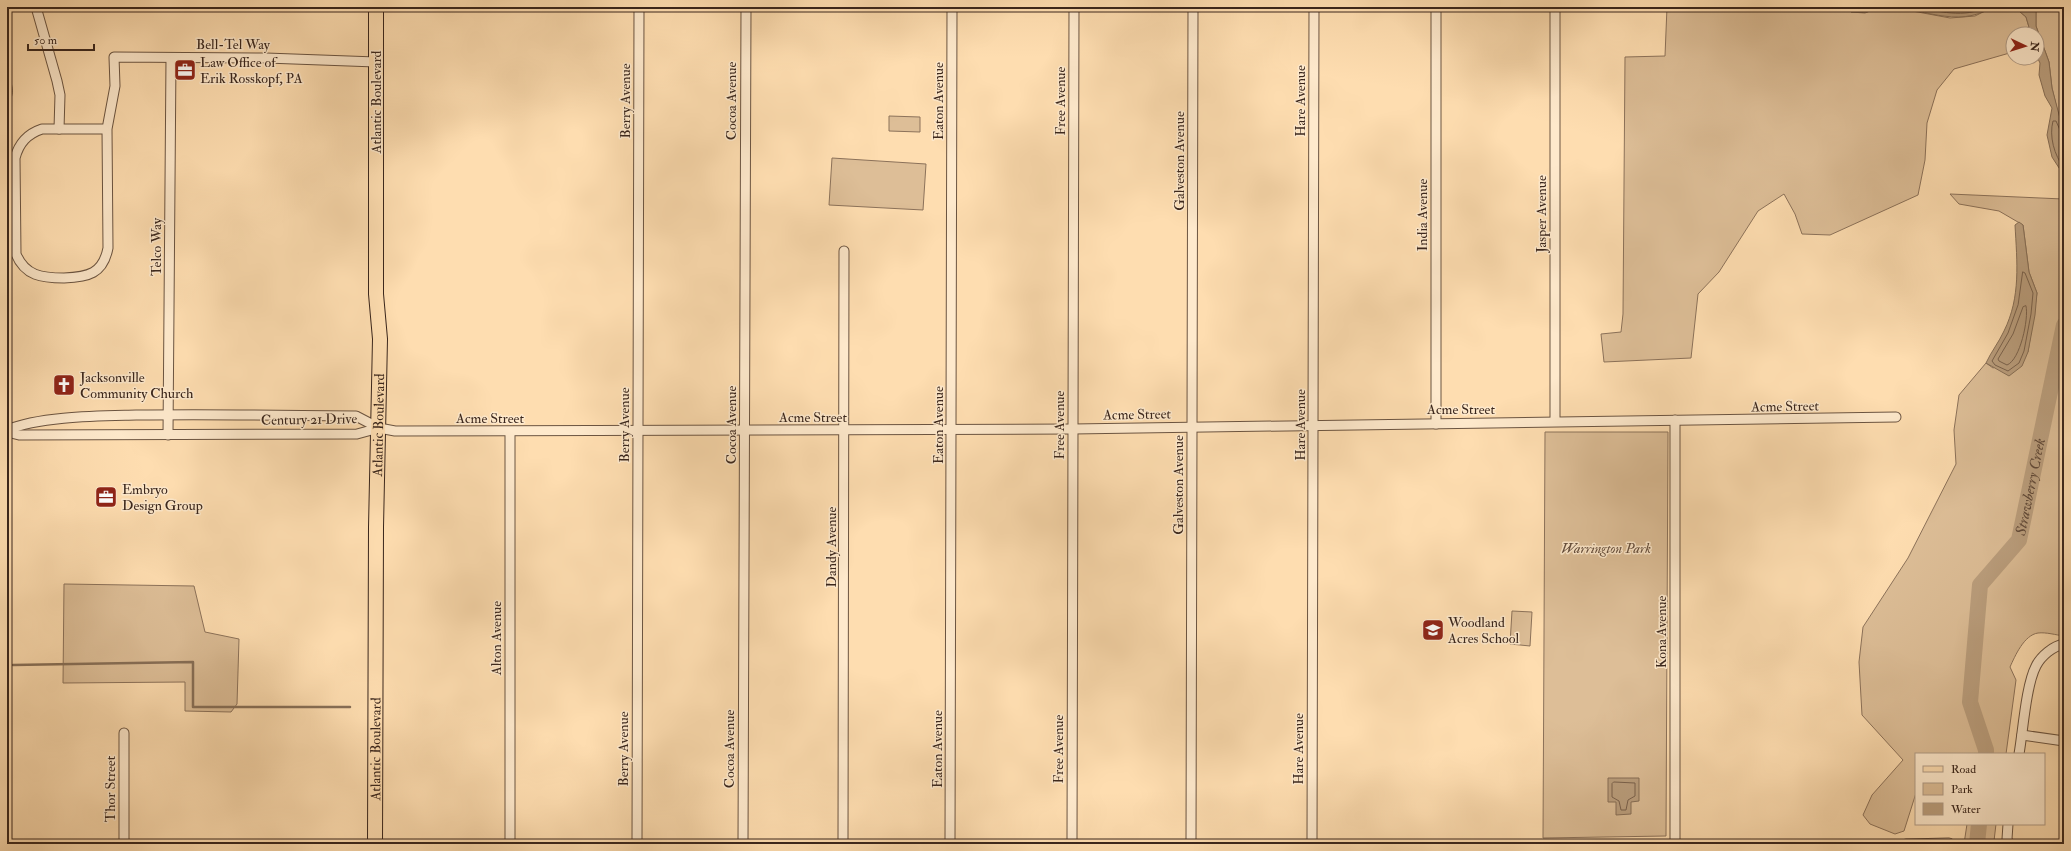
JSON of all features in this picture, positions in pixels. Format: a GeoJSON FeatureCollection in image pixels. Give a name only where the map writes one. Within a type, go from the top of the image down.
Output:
{"type":"FeatureCollection","features":[{"type":"Feature","properties":{"kind":"main road","name":"Atlantic Boulevard"},"geometry":{"type":"LineString","coordinates":[[375,844],[376,527],[380,339],[376,288],[376,7]]}},
{"type":"Feature","properties":{"kind":"street"},"geometry":{"type":"LineString","coordinates":[[36,7],[59,88],[59,129]]}},
{"type":"Feature","properties":{"kind":"street","name":"Berry Avenue"},"geometry":{"type":"LineString","coordinates":[[637,844],[639,7]]}},
{"type":"Feature","properties":{"kind":"street","name":"Cocoa Avenue"},"geometry":{"type":"LineString","coordinates":[[743,844],[746,7]]}},
{"type":"Feature","properties":{"kind":"street","name":"Eaton Avenue"},"geometry":{"type":"LineString","coordinates":[[950,844],[952,7]]}},
{"type":"Feature","properties":{"kind":"street","name":"Free Avenue"},"geometry":{"type":"LineString","coordinates":[[1072,844],[1074,7]]}},
{"type":"Feature","properties":{"kind":"street","name":"Galveston Avenue"},"geometry":{"type":"LineString","coordinates":[[1191,844],[1193,7]]}},
{"type":"Feature","properties":{"kind":"street","name":"Hare Avenue"},"geometry":{"type":"LineString","coordinates":[[1312,844],[1314,7]]}},
{"type":"Feature","properties":{"kind":"street","name":"India Avenue"},"geometry":{"type":"LineString","coordinates":[[1436,7],[1436,424]]}},
{"type":"Feature","properties":{"kind":"street","name":"Jasper Avenue"},"geometry":{"type":"LineString","coordinates":[[1555,7],[1555,421]]}},
{"type":"Feature","properties":{"kind":"street","name":"Bell-Tel Way"},"geometry":{"type":"LineString","coordinates":[[107,129],[115,86],[114,57],[266,58],[376,62]]}},
{"type":"Feature","properties":{"kind":"street","name":"Telco Way"},"geometry":{"type":"LineString","coordinates":[[168,435],[171,58]]}},
{"type":"Feature","properties":{"kind":"street"},"geometry":{"type":"LineString","coordinates":[[42,129],[107,129],[108,248],[106,257],[93,273],[83,277],[44,278],[26,270],[19,262],[14,244],[15,158],[17,148],[25,138],[33,132],[42,129]]}},
{"type":"Feature","properties":{"kind":"street","name":"Dandy Avenue"},"geometry":{"type":"LineString","coordinates":[[844,251],[844,844]]}},
{"type":"Feature","properties":{"kind":"street","name":"Century 21 Drive"},"geometry":{"type":"LineString","coordinates":[[7,431],[19,425],[90,416],[169,414],[356,416],[379,428]]}},
{"type":"Feature","properties":{"kind":"street","name":"Acme Street"},"geometry":{"type":"LineString","coordinates":[[379,428],[395,431],[510,432],[845,431],[1073,429],[1314,424],[1436,424],[1555,421],[1789,420],[1896,417]]}},
{"type":"Feature","properties":{"kind":"street","name":"Kona Avenue"},"geometry":{"type":"LineString","coordinates":[[1675,420],[1676,844]]}},
{"type":"Feature","properties":{"kind":"street","name":"Century 21 Drive"},"geometry":{"type":"LineString","coordinates":[[7,431],[19,435],[357,434],[379,428]]}},
{"type":"Feature","properties":{"kind":"street","name":"Alton Avenue"},"geometry":{"type":"LineString","coordinates":[[510,432],[510,844]]}},
{"type":"Feature","properties":{"kind":"street"},"geometry":{"type":"LineString","coordinates":[[2019,753],[2031,678],[2036,665],[2052,649],[2064,644]]}},
{"type":"Feature","properties":{"kind":"street","name":"Thor Street"},"geometry":{"type":"LineString","coordinates":[[124,733],[124,844]]}},
{"type":"Feature","properties":{"kind":"street"},"geometry":{"type":"LineString","coordinates":[[2022,735],[2064,740]]}},
{"type":"Feature","properties":{"kind":"street"},"geometry":{"type":"LineString","coordinates":[[2008,825],[2007,840],[2009,844]]}},
{"type":"Feature","properties":{"kind":"street"},"geometry":{"type":"LineString","coordinates":[[1906,844],[1948,843]]}},
{"type":"Feature","properties":{"kind":"green space"},"geometry":{"type":"Polygon","coordinates":[[[1667,7],[1851,7],[1851,12],[1865,13],[1880,7],[1907,10],[1950,18],[1975,16],[1993,7],[2019,7],[2019,11],[2026,17],[2029,26],[2005,26],[2005,54],[1954,69],[1937,90],[1927,123],[1925,160],[1918,195],[1830,235],[1802,234],[1795,214],[1784,194],[1758,211],[1719,272],[1698,294],[1691,358],[1604,362],[1601,334],[1621,332],[1623,314],[1625,57],[1665,56],[1667,7]]]}},
{"type":"Feature","properties":{"kind":"green space"},"geometry":{"type":"Polygon","coordinates":[[[2036,7],[2064,7],[2064,138],[2052,88],[2049,62],[2045,51],[2045,26],[2036,26],[2036,7]]]}},
{"type":"Feature","properties":{"kind":"green space"},"geometry":{"type":"Polygon","coordinates":[[[889,116],[920,117],[920,132],[889,131],[889,116]]]}},
{"type":"Feature","properties":{"kind":"green space"},"geometry":{"type":"Polygon","coordinates":[[[832,158],[926,164],[923,210],[829,205],[832,158]]]}},
{"type":"Feature","properties":{"kind":"green space"},"geometry":{"type":"Polygon","coordinates":[[[2061,171],[2064,172],[2064,636],[2044,633],[2033,635],[2024,642],[2010,667],[2016,680],[2006,753],[1915,753],[1915,796],[1904,831],[1895,834],[1870,824],[1863,815],[1872,795],[1903,760],[1862,715],[1859,662],[1863,627],[1908,558],[1956,464],[1954,430],[1959,395],[1986,363],[1993,368],[2028,352],[2037,293],[2029,272],[2023,225],[1999,211],[1959,204],[1950,194],[2063,199],[2061,171]]]}},
{"type":"Feature","properties":{"kind":"green space","name":"Warrington Park"},"geometry":{"type":"Polygon","coordinates":[[[1545,432],[1668,432],[1666,836],[1543,838],[1545,432]]]}},
{"type":"Feature","properties":{"kind":"green space"},"geometry":{"type":"Polygon","coordinates":[[[64,584],[194,586],[205,632],[239,639],[237,704],[231,712],[185,711],[185,682],[63,683],[64,584]]]}},
{"type":"Feature","properties":{"kind":"green space"},"geometry":{"type":"Polygon","coordinates":[[[1512,611],[1532,612],[1530,646],[1510,644],[1512,611]]]}},
{"type":"Feature","properties":{"kind":"green space"},"geometry":{"type":"Polygon","coordinates":[[[1967,825],[1996,825],[1995,844],[1964,844],[1967,825]]]}},
{"type":"Feature","properties":{"kind":"water"},"geometry":{"type":"Polygon","coordinates":[[[1851,7],[1881,7],[1867,12],[1851,12],[1851,7]]]}},
{"type":"Feature","properties":{"kind":"water"},"geometry":{"type":"Polygon","coordinates":[[[1881,7],[1993,7],[1979,14],[1965,17],[1952,17],[1881,7]]]}},
{"type":"Feature","properties":{"kind":"water"},"geometry":{"type":"Polygon","coordinates":[[[2019,7],[2036,7],[2036,26],[2029,26],[2026,17],[2019,11],[2019,7]]]}},
{"type":"Feature","properties":{"kind":"water"},"geometry":{"type":"Polygon","coordinates":[[[2045,51],[2049,62],[2052,88],[2064,138],[2064,171],[2061,171],[2052,157],[2047,135],[2052,108],[2045,96],[2039,75],[2040,66],[2045,66],[2045,51]]]}},
{"type":"Feature","properties":{"kind":"water"},"geometry":{"type":"Polygon","coordinates":[[[7,73],[12,85],[12,97],[7,103],[7,73]]]}},
{"type":"Feature","properties":{"kind":"water"},"geometry":{"type":"Polygon","coordinates":[[[2019,222],[2023,225],[2029,272],[2037,293],[2035,315],[2028,352],[2022,366],[2009,376],[1986,363],[2004,331],[2013,305],[2017,279],[2015,225],[2019,222]]]}},
{"type":"Feature","properties":{"kind":"water"},"geometry":{"type":"Polygon","coordinates":[[[1608,778],[1639,778],[1639,801],[1631,802],[1631,814],[1616,815],[1616,802],[1608,802],[1608,778]]]}},
{"type":"Feature","properties":{"kind":"waterway","name":"Strawberry Creek"},"geometry":{"type":"LineString","coordinates":[[1986,753],[1970,702],[1980,585],[2019,540],[2064,325]]}},
{"type":"Feature","properties":{"kind":"waterway"},"geometry":{"type":"LineString","coordinates":[[13,665],[193,662],[193,707],[350,707]]}},
{"type":"Feature","properties":{"kind":"waterway","name":"Strawberry Creek"},"geometry":{"type":"LineString","coordinates":[[1977,844],[1979,825]]}},
{"type":"Feature","properties":{"kind":"place","name":"Law Office of Erik Rosskopf, PA"},"geometry":{"type":"Point","coordinates":[185,70]}},
{"type":"Feature","properties":{"kind":"place","name":"Jacksonville Community Church"},"geometry":{"type":"Point","coordinates":[64,385]}},
{"type":"Feature","properties":{"kind":"place","name":"Embryo Design Group"},"geometry":{"type":"Point","coordinates":[106,497]}},
{"type":"Feature","properties":{"kind":"place","name":"Woodland Acres School"},"geometry":{"type":"Point","coordinates":[1433,630]}}]}
